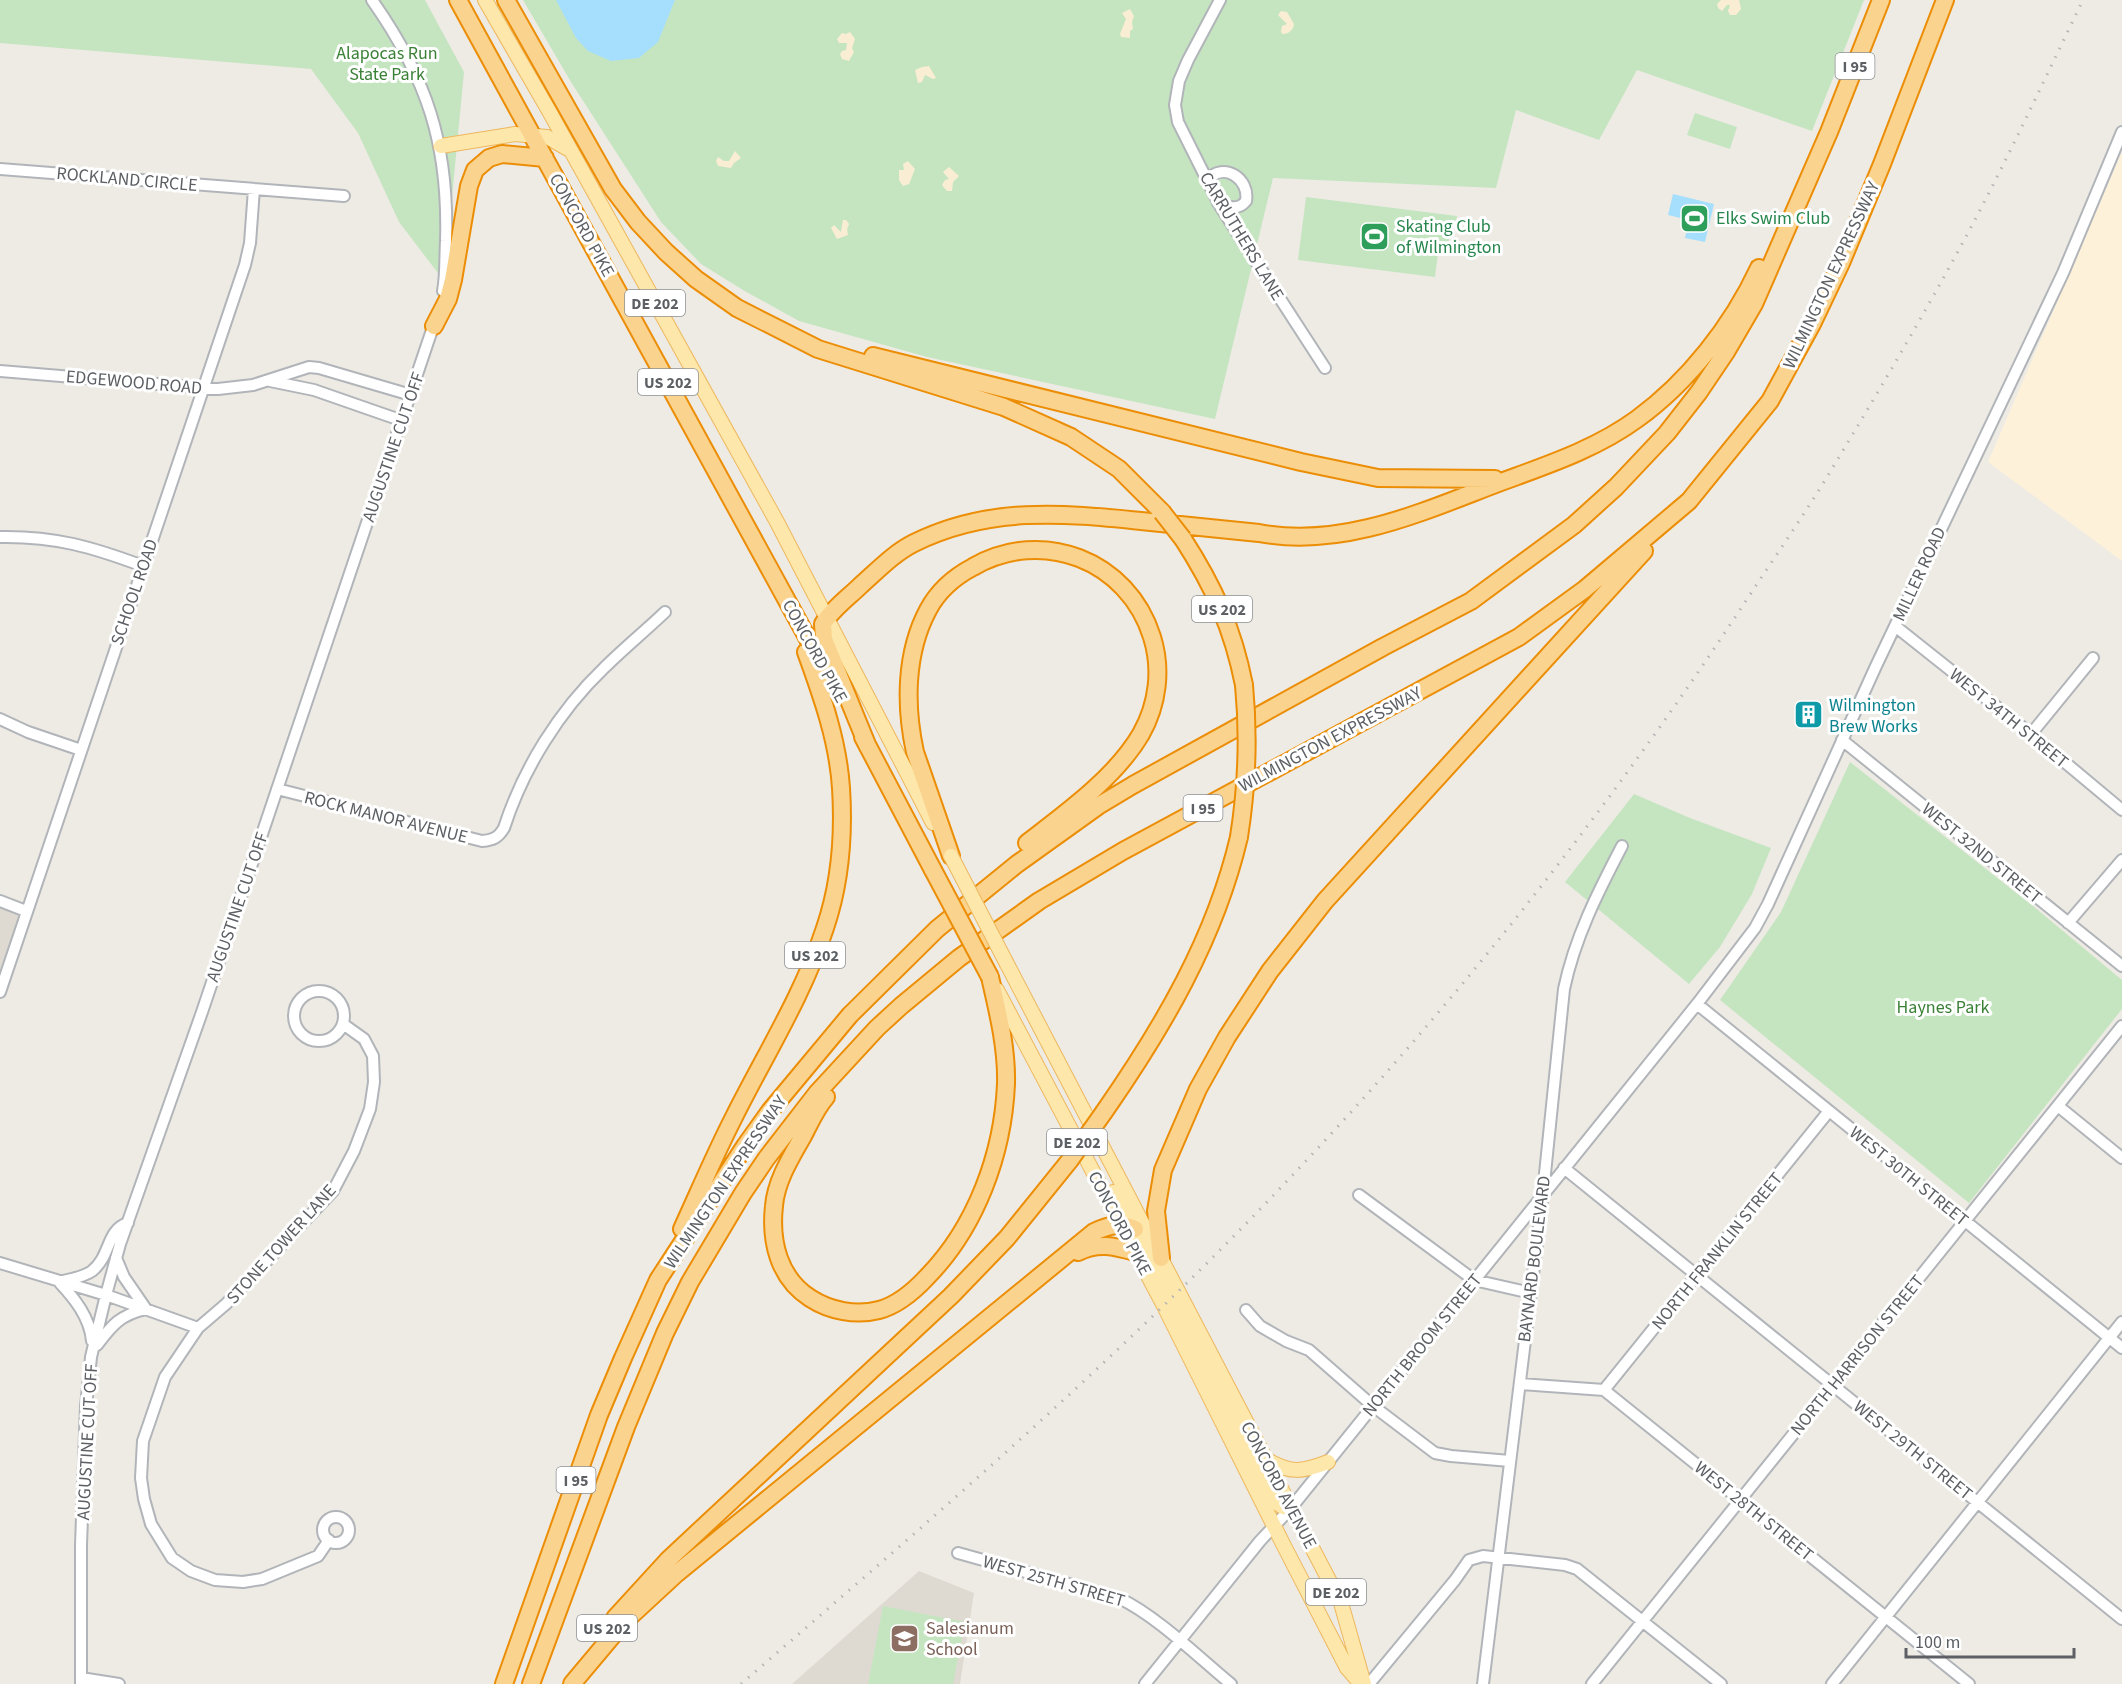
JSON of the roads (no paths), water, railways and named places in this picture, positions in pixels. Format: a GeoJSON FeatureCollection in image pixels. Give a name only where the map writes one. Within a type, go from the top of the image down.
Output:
{"type":"FeatureCollection","features":[{"type":"Feature","properties":{"kind":"highway","name":"CONCORD PIKE"},"geometry":{"type":"LineString","coordinates":[[458,0],[868,747],[990,977]]}},
{"type":"Feature","properties":{"kind":"highway","name":"US 202"},"geometry":{"type":"LineString","coordinates":[[506,0],[600,168],[638,222],[696,279],[737,308],[818,349],[1004,408],[1071,437],[1119,468],[1162,512],[1183,539],[1219,601],[1232,633],[1244,685],[1247,716],[1246,792],[1239,837],[1223,894],[1191,970],[1153,1040],[1104,1112],[1070,1160],[1014,1230],[951,1296],[652,1576],[600,1637],[567,1684]]}},
{"type":"Feature","properties":{"kind":"highway","name":"WILMINGTON EXPRESSWAY"},"geometry":{"type":"LineString","coordinates":[[504,1684],[599,1415],[658,1280],[770,1111],[850,1015],[937,929],[986,888],[1098,806],[1186,754],[1471,601],[1574,525],[1616,487],[1667,432],[1726,352],[1754,304],[1829,132],[1881,0]]}},
{"type":"Feature","properties":{"kind":"highway","name":"WILMINGTON EXPRESSWAY"},"geometry":{"type":"LineString","coordinates":[[531,1684],[642,1385],[680,1302],[715,1238],[766,1159],[831,1077],[877,1028],[946,968],[1030,907],[1096,866],[1519,637],[1585,589],[1689,501],[1770,401],[1812,324],[1841,263],[1882,164],[1945,0]]}},
{"type":"Feature","properties":{"kind":"highway"},"geometry":{"type":"LineString","coordinates":[[868,747],[824,639],[823,624],[826,618],[884,564],[913,544],[948,530],[998,517],[1064,513],[1259,533],[1283,538],[1334,535],[1387,525],[1589,447],[1636,420],[1678,384],[1722,332],[1752,282],[1804,169],[1829,132]]}},
{"type":"Feature","properties":{"kind":"highway"},"geometry":{"type":"LineString","coordinates":[[434,326],[448,299],[453,280],[469,186],[475,170],[489,158],[502,154],[545,158]]}},
{"type":"Feature","properties":{"kind":"highway"},"geometry":{"type":"LineString","coordinates":[[783,332],[853,352],[1300,462],[1378,478],[1470,480],[1511,478]]}},
{"type":"Feature","properties":{"kind":"highway"},"geometry":{"type":"LineString","coordinates":[[1161,1258],[1156,1211],[1163,1170],[1198,1089],[1227,1037],[1270,971],[1325,901],[1689,501]]}},
{"type":"Feature","properties":{"kind":"highway"},"geometry":{"type":"LineString","coordinates":[[880,986],[978,882],[1059,818],[1110,772],[1133,746],[1142,731],[1153,705],[1157,680],[1155,648],[1151,634],[1136,603],[1126,591],[1107,573],[1084,560],[1041,549],[1023,550],[990,558],[968,569],[945,586],[928,609],[911,663],[909,696],[911,734],[915,752],[951,856]]}},
{"type":"Feature","properties":{"kind":"highway","name":"US 202"},"geometry":{"type":"LineString","coordinates":[[658,1280],[734,1117],[774,1042],[806,974],[825,929],[831,906],[840,849],[841,788],[838,766],[830,722],[821,692],[790,606]]}},
{"type":"Feature","properties":{"kind":"highway"},"geometry":{"type":"LineString","coordinates":[[946,968],[822,1102],[789,1160],[780,1183],[774,1205],[778,1260],[784,1272],[803,1294],[833,1309],[847,1313],[880,1310],[904,1298],[934,1270],[954,1246],[976,1205],[995,1157],[1006,1084],[1006,1058],[990,977]]}},
{"type":"Feature","properties":{"kind":"highway"},"geometry":{"type":"LineString","coordinates":[[572,1684],[624,1622],[676,1574],[1094,1232],[1112,1224],[1128,1227]]}},
{"type":"Feature","properties":{"kind":"highway"},"geometry":{"type":"LineString","coordinates":[[1049,1270],[1088,1247],[1109,1245],[1135,1252]]}},
{"type":"Feature","properties":{"kind":"main road","name":"CONCORD PIKE"},"geometry":{"type":"LineString","coordinates":[[485,0],[741,455],[1179,1292]]}},
{"type":"Feature","properties":{"kind":"main road"},"geometry":{"type":"LineString","coordinates":[[441,146],[515,134],[547,137],[569,150]]}},
{"type":"Feature","properties":{"kind":"main road","name":"CONCORD PIKE"},"geometry":{"type":"LineString","coordinates":[[990,977],[1059,1109],[1128,1227],[1135,1252],[1164,1306]]}},
{"type":"Feature","properties":{"kind":"main road"},"geometry":{"type":"LineString","coordinates":[[1128,1227],[1269,1494],[1284,1508],[1291,1508]]}},
{"type":"Feature","properties":{"kind":"main road","name":"CONCORD AVENUE"},"geometry":{"type":"LineString","coordinates":[[1179,1292],[1341,1603],[1362,1684]]}},
{"type":"Feature","properties":{"kind":"main road","name":"CONCORD AVENUE"},"geometry":{"type":"LineString","coordinates":[[1164,1306],[1347,1668],[1362,1684]]}},
{"type":"Feature","properties":{"kind":"main road"},"geometry":{"type":"LineString","coordinates":[[1265,1458],[1278,1467],[1295,1471],[1328,1462]]}},
{"type":"Feature","properties":{"kind":"street","name":"AUGUSTINE CUT OFF"},"geometry":{"type":"LineString","coordinates":[[81,1681],[83,1464],[86,1406],[93,1350],[106,1295],[116,1258],[403,421],[441,301],[445,270],[447,214],[441,146],[435,122],[418,78],[395,34],[372,0]]}},
{"type":"Feature","properties":{"kind":"street","name":"CARRUTHERS LANE"},"geometry":{"type":"LineString","coordinates":[[1220,0],[1184,70],[1175,96],[1178,122],[1218,203],[1325,368]]}},
{"type":"Feature","properties":{"kind":"street","name":"MILLER ROAD"},"geometry":{"type":"LineString","coordinates":[[1697,1005],[1759,922],[1895,626],[2063,273],[2122,132]]}},
{"type":"Feature","properties":{"kind":"street","name":"ROCKLAND CIRCLE"},"geometry":{"type":"LineString","coordinates":[[0,169],[344,196]]}},
{"type":"Feature","properties":{"kind":"street"},"geometry":{"type":"LineString","coordinates":[[1207,180],[1213,174],[1226,172],[1239,178],[1246,188],[1246,201],[1240,207],[1235,208],[1218,203]]}},
{"type":"Feature","properties":{"kind":"street","name":"SCHOOL ROAD"},"geometry":{"type":"LineString","coordinates":[[0,992],[245,265],[250,243],[254,189]]}},
{"type":"Feature","properties":{"kind":"street","name":"EDGEWOOD ROAD"},"geometry":{"type":"LineString","coordinates":[[0,371],[219,389],[267,381],[309,367],[320,368],[411,395]]}},
{"type":"Feature","properties":{"kind":"street","name":"EDGEWOOD ROAD"},"geometry":{"type":"LineString","coordinates":[[267,381],[314,390],[403,421]]}},
{"type":"Feature","properties":{"kind":"street"},"geometry":{"type":"LineString","coordinates":[[0,537],[60,540],[98,549],[142,566]]}},
{"type":"Feature","properties":{"kind":"street","name":"ROCK MANOR AVENUE"},"geometry":{"type":"LineString","coordinates":[[277,789],[482,842],[492,840],[504,828],[535,758],[578,697],[603,669],[665,612]]}},
{"type":"Feature","properties":{"kind":"street","name":"WEST 34TH STREET"},"geometry":{"type":"LineString","coordinates":[[1895,626],[2122,810]]}},
{"type":"Feature","properties":{"kind":"street"},"geometry":{"type":"LineString","coordinates":[[2031,734],[2093,658]]}},
{"type":"Feature","properties":{"kind":"street"},"geometry":{"type":"LineString","coordinates":[[0,719],[28,732],[81,750]]}},
{"type":"Feature","properties":{"kind":"street","name":"WEST 32ND STREET"},"geometry":{"type":"LineString","coordinates":[[1842,740],[2122,966]]}},
{"type":"Feature","properties":{"kind":"street","name":"BAYNARD BOULEVARD"},"geometry":{"type":"LineString","coordinates":[[1483,1684],[1543,1193],[1566,980],[1591,905],[1622,846]]}},
{"type":"Feature","properties":{"kind":"street"},"geometry":{"type":"LineString","coordinates":[[2068,923],[2122,860]]}},
{"type":"Feature","properties":{"kind":"street"},"geometry":{"type":"LineString","coordinates":[[0,901],[26,911]]}},
{"type":"Feature","properties":{"kind":"street"},"geometry":{"type":"LineString","coordinates":[[327,992],[340,1002],[344,1015],[343,1024],[330,1038],[313,1040],[305,1037],[298,1030],[294,1010],[300,999],[307,993],[327,992]]}},
{"type":"Feature","properties":{"kind":"street","name":"WEST 30TH STREET"},"geometry":{"type":"LineString","coordinates":[[1697,1005],[2122,1348]]}},
{"type":"Feature","properties":{"kind":"street","name":"NORTH BROOM STREET"},"geometry":{"type":"LineString","coordinates":[[1145,1684],[1291,1508],[1697,1005]]}},
{"type":"Feature","properties":{"kind":"street","name":"STONE TOWER LANE"},"geometry":{"type":"LineString","coordinates":[[330,1540],[318,1556],[262,1579],[243,1582],[215,1580],[191,1571],[171,1558],[151,1524],[141,1478],[143,1442],[165,1377],[198,1328],[226,1304],[333,1191],[354,1151],[370,1109],[374,1082],[373,1056],[364,1039],[343,1024]]}},
{"type":"Feature","properties":{"kind":"street","name":"NORTH HARRISON STREET"},"geometry":{"type":"LineString","coordinates":[[1592,1684],[2122,1026]]}},
{"type":"Feature","properties":{"kind":"street"},"geometry":{"type":"LineString","coordinates":[[2058,1106],[2122,1158]]}},
{"type":"Feature","properties":{"kind":"street","name":"NORTH FRANKLIN STREET"},"geometry":{"type":"LineString","coordinates":[[1604,1390],[1828,1111]]}},
{"type":"Feature","properties":{"kind":"street","name":"WEST 29TH STREET"},"geometry":{"type":"LineString","coordinates":[[1564,1168],[2122,1619]]}},
{"type":"Feature","properties":{"kind":"street"},"geometry":{"type":"LineString","coordinates":[[1359,1195],[1474,1280],[1531,1293]]}},
{"type":"Feature","properties":{"kind":"street"},"geometry":{"type":"LineString","coordinates":[[60,1282],[90,1272],[102,1261],[108,1251],[115,1230],[128,1224]]}},
{"type":"Feature","properties":{"kind":"street"},"geometry":{"type":"LineString","coordinates":[[116,1258],[124,1277],[146,1310]]}},
{"type":"Feature","properties":{"kind":"street"},"geometry":{"type":"LineString","coordinates":[[0,1263],[106,1295],[198,1328]]}},
{"type":"Feature","properties":{"kind":"street"},"geometry":{"type":"LineString","coordinates":[[60,1282],[84,1314],[92,1333],[93,1350]]}},
{"type":"Feature","properties":{"kind":"street"},"geometry":{"type":"LineString","coordinates":[[93,1350],[115,1322],[130,1313],[146,1310]]}},
{"type":"Feature","properties":{"kind":"street"},"geometry":{"type":"LineString","coordinates":[[1246,1310],[1260,1326],[1286,1341],[1310,1350],[1372,1406],[1435,1453],[1510,1461]]}},
{"type":"Feature","properties":{"kind":"street"},"geometry":{"type":"LineString","coordinates":[[1832,1684],[2122,1322]]}},
{"type":"Feature","properties":{"kind":"street"},"geometry":{"type":"LineString","coordinates":[[1520,1384],[1604,1390]]}},
{"type":"Feature","properties":{"kind":"street","name":"WEST 28TH STREET"},"geometry":{"type":"LineString","coordinates":[[1604,1390],[1969,1684]]}},
{"type":"Feature","properties":{"kind":"street","name":"WEST 25TH STREET"},"geometry":{"type":"LineString","coordinates":[[958,1553],[1119,1598],[1134,1605],[1231,1684]]}},
{"type":"Feature","properties":{"kind":"street"},"geometry":{"type":"LineString","coordinates":[[1369,1684],[1469,1560],[1483,1556],[1565,1565],[1577,1569],[1721,1684]]}},
{"type":"Feature","properties":{"kind":"street"},"geometry":{"type":"LineString","coordinates":[[81,1681],[118,1684]]}},
{"type":"Feature","properties":{"kind":"water"},"geometry":{"type":"Polygon","coordinates":[[[556,0],[675,0],[658,42],[639,58],[611,61],[588,51],[576,38],[556,0]]]}},
{"type":"Feature","properties":{"kind":"water","name":"Elks Swim Club"},"geometry":{"type":"Polygon","coordinates":[[[1673,194],[1714,204],[1705,242],[1685,238],[1689,220],[1668,215],[1673,194]]]}},
{"type":"Feature","properties":{"kind":"railway"},"geometry":{"type":"LineString","coordinates":[[741,1684],[1089,1377],[1222,1248],[1287,1181],[1414,1041],[1534,896],[1647,745],[1701,668],[1826,478],[1908,340],[1977,216],[2083,0]]}},
{"type":"Feature","properties":{"kind":"place","name":"Elks Swim Club"},"geometry":{"type":"Point","coordinates":[1695,218]}},
{"type":"Feature","properties":{"kind":"place","name":"Skating Club of Wilmington"},"geometry":{"type":"Point","coordinates":[1375,236]}},
{"type":"Feature","properties":{"kind":"place","name":"Wilmington Brew Works"},"geometry":{"type":"Point","coordinates":[1808,715]}},
{"type":"Feature","properties":{"kind":"place","name":"Salesianum School"},"geometry":{"type":"Point","coordinates":[905,1638]}},
{"type":"Feature","properties":{"kind":"park label","name":"Alapocas Run State Park"},"geometry":{"type":"Point","coordinates":[387,63]}},
{"type":"Feature","properties":{"kind":"park label","name":"Haynes Park"},"geometry":{"type":"Point","coordinates":[1943,1007]}}]}
